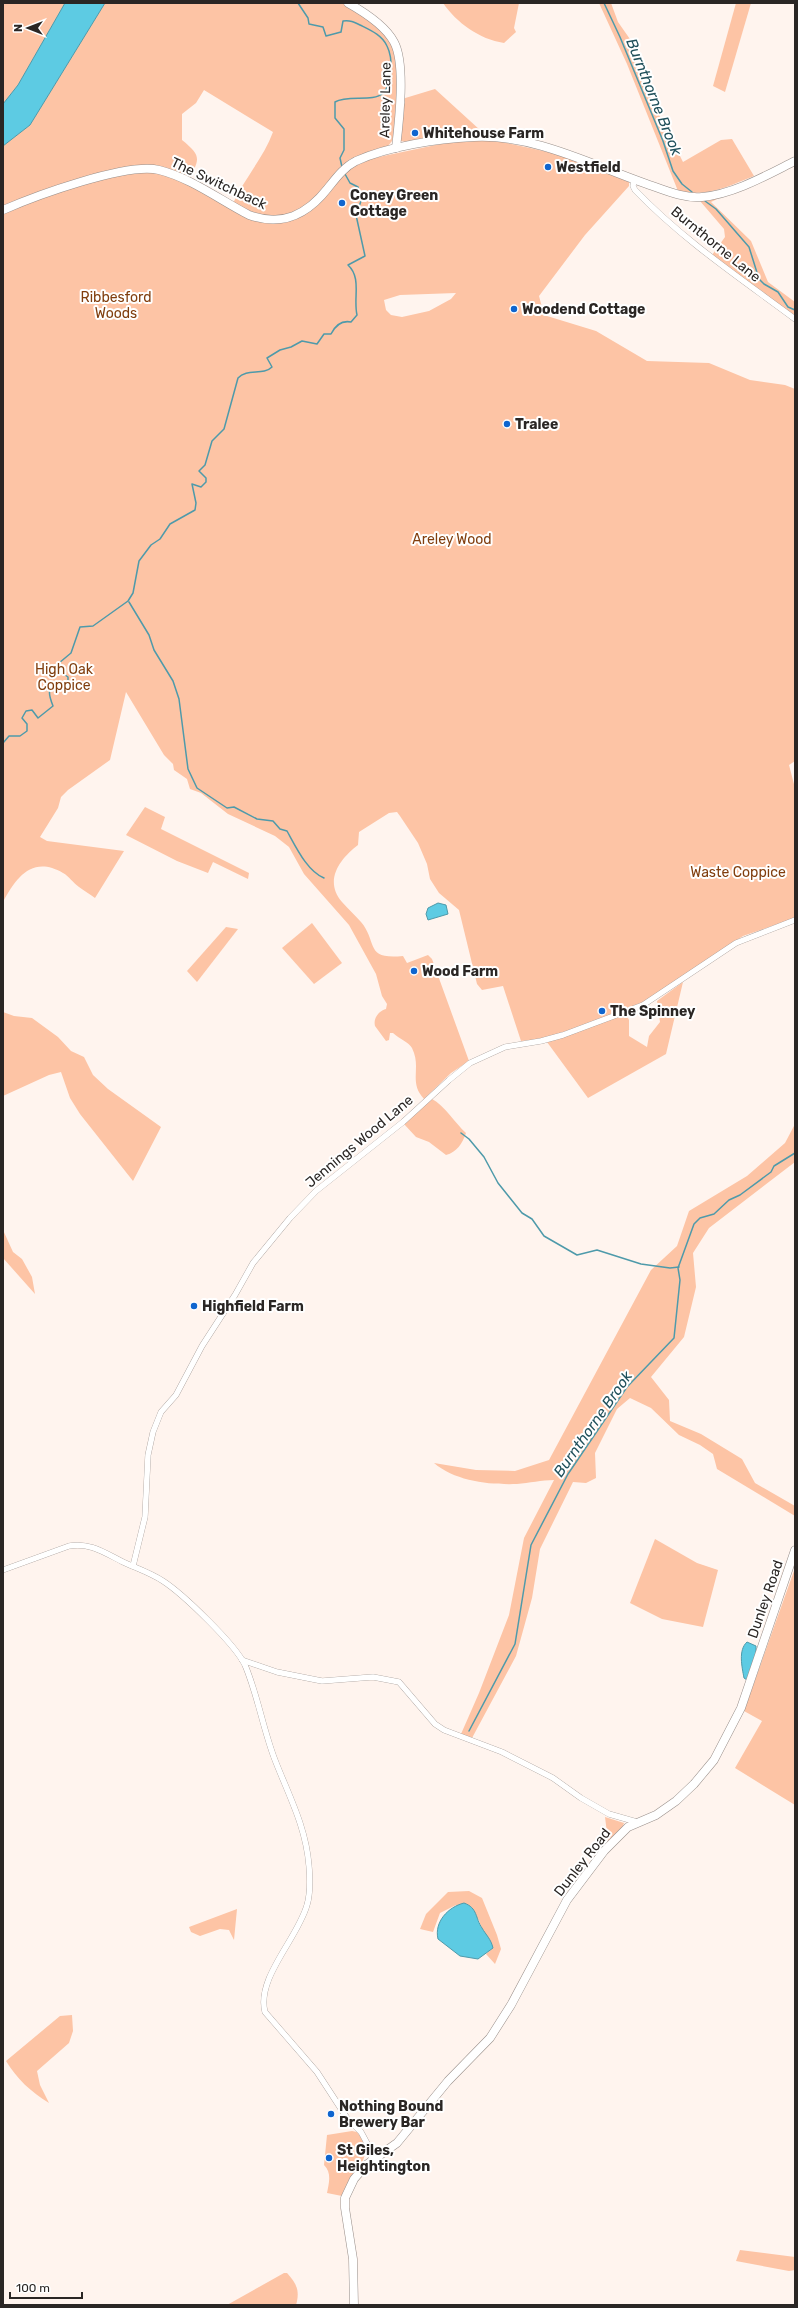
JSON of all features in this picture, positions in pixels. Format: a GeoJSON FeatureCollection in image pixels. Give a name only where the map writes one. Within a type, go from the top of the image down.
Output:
{"type":"FeatureCollection","features":[{"type":"Feature","properties":{"kind":"street","name":"Areley Lane"},"geometry":{"type":"LineString","coordinates":[[348,3],[376,21],[396,45],[400,71],[396,148]]}},
{"type":"Feature","properties":{"kind":"street","name":"The Switchback"},"geometry":{"type":"LineString","coordinates":[[3,210],[113,173],[142,168],[159,170],[174,175],[249,215],[262,219],[281,220],[296,215],[324,194],[340,173],[350,164],[369,156],[396,148],[462,138],[504,138],[572,155],[674,193],[703,197],[755,180],[795,161]]}},
{"type":"Feature","properties":{"kind":"street","name":"Burnthorne Lane"},"geometry":{"type":"LineString","coordinates":[[634,179],[633,186],[635,190],[691,240],[741,281],[795,319]]}},
{"type":"Feature","properties":{"kind":"street","name":"Jennings Wood Lane"},"geometry":{"type":"LineString","coordinates":[[133,1566],[145,1517],[148,1456],[153,1432],[161,1412],[176,1395],[202,1346],[235,1295],[253,1263],[290,1218],[316,1191],[403,1122],[441,1087],[470,1064],[505,1047],[541,1041],[562,1035],[643,1005],[736,943],[795,920]]}},
{"type":"Feature","properties":{"kind":"street"},"geometry":{"type":"LineString","coordinates":[[3,1570],[78,1544],[92,1546],[163,1581],[175,1590],[222,1635],[242,1660],[270,1746],[305,1833],[310,1870],[307,1904],[297,1930],[266,1988],[263,2000],[265,2012],[317,2072],[347,2118],[361,2132],[368,2145],[372,2160]]}},
{"type":"Feature","properties":{"kind":"street","name":"Dunley Road"},"geometry":{"type":"LineString","coordinates":[[354,2305],[353,2259],[345,2216],[345,2198],[354,2179],[372,2160],[396,2143],[448,2081],[490,2038],[511,2005],[567,1900],[617,1836],[637,1822],[656,1815],[680,1798],[706,1771],[722,1748],[741,1708],[795,1550]]}},
{"type":"Feature","properties":{"kind":"street"},"geometry":{"type":"LineString","coordinates":[[242,1660],[277,1672],[322,1681],[373,1677],[399,1682],[435,1724],[444,1730],[502,1752],[553,1778],[581,1798],[609,1814],[637,1822]]}},
{"type":"Feature","properties":{"kind":"green space"},"geometry":{"type":"Polygon","coordinates":[[[3,3],[65,3],[18,85],[3,104],[3,3]]]}},
{"type":"Feature","properties":{"kind":"green space"},"geometry":{"type":"Polygon","coordinates":[[[105,3],[342,3],[379,27],[389,38],[393,47],[398,73],[398,103],[392,141],[388,146],[350,159],[322,191],[291,220],[342,175],[355,166],[374,158],[450,142],[505,140],[507,143],[557,154],[629,180],[629,186],[585,235],[539,296],[543,311],[547,316],[596,331],[647,361],[709,363],[750,380],[785,385],[795,389],[795,761],[789,765],[795,788],[795,918],[743,936],[643,1002],[585,1025],[541,1039],[521,1041],[503,986],[482,990],[477,984],[459,910],[439,893],[430,879],[427,864],[418,843],[400,816],[397,812],[389,813],[359,832],[358,845],[346,856],[336,870],[334,886],[342,902],[366,929],[377,952],[391,957],[403,956],[407,963],[428,955],[432,959],[469,1061],[451,1073],[424,1099],[419,1093],[417,1087],[416,1062],[412,1048],[409,1044],[393,1033],[390,1033],[389,1040],[386,1041],[375,1026],[376,1018],[381,1011],[386,1009],[387,1004],[382,996],[376,974],[349,925],[304,874],[289,847],[275,836],[228,814],[201,793],[190,789],[187,779],[174,770],[173,764],[164,755],[126,692],[110,760],[68,790],[61,797],[58,808],[40,837],[47,841],[124,851],[95,898],[63,873],[52,868],[42,867],[34,868],[26,872],[14,885],[3,902],[3,146],[30,125],[105,3]],[[204,90],[196,103],[182,114],[182,140],[193,150],[197,159],[195,168],[188,182],[232,206],[269,142],[273,132],[204,90]],[[456,293],[400,295],[384,300],[386,310],[391,315],[402,317],[429,311],[451,299],[456,293]]]}},
{"type":"Feature","properties":{"kind":"green space"},"geometry":{"type":"Polygon","coordinates":[[[443,3],[519,3],[514,28],[516,32],[504,43],[486,38],[469,29],[455,17],[443,3]]]}},
{"type":"Feature","properties":{"kind":"green space"},"geometry":{"type":"Polygon","coordinates":[[[599,3],[611,3],[618,22],[632,42],[635,61],[641,79],[683,162],[721,140],[732,139],[754,176],[708,192],[689,193],[678,191],[627,64],[599,3]]]}},
{"type":"Feature","properties":{"kind":"green space"},"geometry":{"type":"Polygon","coordinates":[[[736,3],[751,3],[725,92],[713,86],[736,3]]]}},
{"type":"Feature","properties":{"kind":"green space"},"geometry":{"type":"Polygon","coordinates":[[[435,89],[480,130],[476,134],[412,143],[401,141],[400,114],[405,102],[402,99],[435,89]]]}},
{"type":"Feature","properties":{"kind":"green space"},"geometry":{"type":"Polygon","coordinates":[[[723,196],[711,202],[751,241],[768,282],[795,302],[795,316],[712,255],[725,237],[724,229],[700,201],[723,196]]]}},
{"type":"Feature","properties":{"kind":"green space"},"geometry":{"type":"Polygon","coordinates":[[[145,807],[165,817],[161,829],[249,873],[248,879],[213,862],[208,873],[177,861],[126,835],[145,807]]]}},
{"type":"Feature","properties":{"kind":"green space"},"geometry":{"type":"Polygon","coordinates":[[[312,923],[342,963],[314,984],[282,948],[312,923]]]}},
{"type":"Feature","properties":{"kind":"green space"},"geometry":{"type":"Polygon","coordinates":[[[226,927],[238,929],[197,982],[187,971],[226,927]]]}},
{"type":"Feature","properties":{"kind":"green space"},"geometry":{"type":"Polygon","coordinates":[[[683,982],[666,1054],[588,1098],[547,1042],[626,1014],[629,1020],[629,1036],[647,1047],[649,1036],[660,1022],[657,1001],[683,982]]]}},
{"type":"Feature","properties":{"kind":"green space"},"geometry":{"type":"Polygon","coordinates":[[[3,1012],[14,1016],[32,1018],[58,1037],[71,1051],[84,1057],[93,1075],[108,1089],[161,1127],[133,1181],[80,1114],[70,1098],[61,1072],[49,1075],[3,1096],[3,1012]]]}},
{"type":"Feature","properties":{"kind":"green space"},"geometry":{"type":"Polygon","coordinates":[[[432,1099],[441,1105],[466,1133],[459,1147],[450,1154],[446,1155],[429,1142],[416,1137],[404,1124],[432,1099]]]}},
{"type":"Feature","properties":{"kind":"green space"},"geometry":{"type":"Polygon","coordinates":[[[795,1124],[795,1162],[709,1228],[693,1253],[696,1287],[684,1337],[651,1377],[669,1400],[670,1421],[701,1434],[742,1459],[755,1483],[795,1506],[795,1516],[717,1469],[713,1454],[700,1445],[679,1435],[651,1408],[630,1398],[617,1409],[595,1453],[596,1478],[586,1483],[573,1482],[540,1549],[532,1598],[516,1656],[472,1738],[461,1734],[479,1693],[509,1615],[524,1538],[554,1480],[517,1484],[484,1483],[452,1474],[434,1463],[476,1470],[515,1471],[549,1460],[651,1270],[677,1246],[689,1211],[747,1176],[785,1143],[795,1124]]]}},
{"type":"Feature","properties":{"kind":"green space"},"geometry":{"type":"Polygon","coordinates":[[[3,1230],[13,1252],[22,1259],[32,1277],[35,1294],[3,1258],[3,1230]]]}},
{"type":"Feature","properties":{"kind":"green space"},"geometry":{"type":"Polygon","coordinates":[[[655,1539],[697,1563],[718,1570],[703,1627],[662,1619],[630,1603],[655,1539]]]}},
{"type":"Feature","properties":{"kind":"green space"},"geometry":{"type":"Polygon","coordinates":[[[795,1568],[795,1805],[735,1768],[762,1721],[744,1711],[795,1568]]]}},
{"type":"Feature","properties":{"kind":"green space"},"geometry":{"type":"Polygon","coordinates":[[[605,1817],[624,1823],[622,1828],[608,1841],[605,1817]]]}},
{"type":"Feature","properties":{"kind":"green space"},"geometry":{"type":"Polygon","coordinates":[[[469,1891],[482,1898],[497,1935],[501,1949],[495,1964],[486,1954],[493,1948],[481,1927],[479,1920],[456,1905],[440,1913],[433,1932],[420,1929],[426,1914],[448,1892],[469,1891]]]}},
{"type":"Feature","properties":{"kind":"green space"},"geometry":{"type":"Polygon","coordinates":[[[237,1909],[234,1940],[229,1930],[220,1929],[200,1936],[191,1932],[189,1927],[237,1909]]]}},
{"type":"Feature","properties":{"kind":"green space"},"geometry":{"type":"Polygon","coordinates":[[[72,2015],[73,2031],[69,2043],[37,2071],[40,2085],[49,2103],[25,2085],[6,2061],[60,2016],[72,2015]]]}},
{"type":"Feature","properties":{"kind":"green space"},"geometry":{"type":"Polygon","coordinates":[[[352,2131],[357,2132],[363,2142],[365,2150],[364,2158],[342,2196],[327,2193],[329,2175],[327,2168],[324,2165],[327,2135],[352,2131]]]}},
{"type":"Feature","properties":{"kind":"green space"},"geometry":{"type":"Polygon","coordinates":[[[740,2250],[795,2257],[795,2270],[789,2271],[736,2261],[740,2250]]]}},
{"type":"Feature","properties":{"kind":"green space"},"geometry":{"type":"Polygon","coordinates":[[[284,2273],[287,2273],[297,2288],[298,2296],[296,2305],[227,2305],[284,2273]]]}},
{"type":"Feature","properties":{"kind":"water"},"geometry":{"type":"Polygon","coordinates":[[[65,3],[105,3],[30,125],[3,146],[3,104],[18,85],[65,3]]]}},
{"type":"Feature","properties":{"kind":"water"},"geometry":{"type":"Polygon","coordinates":[[[438,903],[446,905],[448,914],[428,920],[426,914],[428,908],[438,903]]]}},
{"type":"Feature","properties":{"kind":"water"},"geometry":{"type":"Polygon","coordinates":[[[747,1642],[756,1646],[756,1653],[747,1680],[744,1678],[741,1659],[742,1649],[747,1642]]]}},
{"type":"Feature","properties":{"kind":"water"},"geometry":{"type":"Polygon","coordinates":[[[464,1903],[469,1905],[474,1910],[493,1948],[478,1959],[460,1956],[438,1939],[437,1933],[440,1921],[453,1908],[464,1903]]]}},
{"type":"Feature","properties":{"kind":"waterway"},"geometry":{"type":"LineString","coordinates":[[298,3],[308,18],[309,24],[323,27],[326,36],[341,32],[343,21],[348,21],[356,23],[375,33],[385,42],[389,51],[391,70],[389,83],[383,93],[373,98],[347,99],[335,102],[335,118],[344,129],[344,150],[340,158],[342,167]]}},
{"type":"Feature","properties":{"kind":"waterway","name":"Burnthorne Brook"},"geometry":{"type":"LineString","coordinates":[[604,3],[620,37],[663,141],[673,171],[682,184],[692,192]]}},
{"type":"Feature","properties":{"kind":"waterway"},"geometry":{"type":"LineString","coordinates":[[3,743],[9,736],[20,736],[27,731],[27,724],[22,718],[26,711],[32,710],[38,718],[53,706],[49,693],[50,690],[68,681],[68,677],[59,671],[59,663],[71,653],[80,627],[93,626],[128,601],[133,593],[139,561],[151,545],[160,539],[170,524],[195,510],[196,503],[192,484],[201,487],[206,482],[206,478],[199,471],[205,465],[212,441],[224,429],[238,378],[246,373],[268,370],[272,367],[267,358],[280,350],[291,347],[302,341],[317,344],[324,334],[331,334],[334,328],[339,324],[351,322],[357,315],[355,276],[348,265],[365,256],[356,215],[361,201],[358,187],[350,183],[345,174]]}},
{"type":"Feature","properties":{"kind":"waterway","name":"Burnthorne Brook"},"geometry":{"type":"LineString","coordinates":[[705,201],[716,209],[749,247],[759,279],[764,284],[778,292],[788,307],[795,310]]}},
{"type":"Feature","properties":{"kind":"waterway"},"geometry":{"type":"LineString","coordinates":[[129,602],[149,635],[154,650],[173,681],[179,699],[188,769],[197,788],[227,808],[234,807],[257,819],[273,821],[280,829],[287,831],[307,864],[318,875],[324,878]]}},
{"type":"Feature","properties":{"kind":"waterway"},"geometry":{"type":"LineString","coordinates":[[461,1133],[469,1139],[484,1157],[498,1183],[522,1213],[532,1219],[544,1236],[577,1255],[597,1250],[641,1264],[670,1268],[679,1267]]}},
{"type":"Feature","properties":{"kind":"waterway","name":"Burnthorne Brook"},"geometry":{"type":"LineString","coordinates":[[469,1731],[515,1644],[531,1545],[568,1474],[627,1387],[674,1338],[680,1280],[678,1268],[694,1224],[700,1218],[714,1214],[729,1200],[740,1195],[771,1172],[774,1166],[795,1153]]}},
{"type":"Feature","properties":{"kind":"place","name":"Whitehouse Farm"},"geometry":{"type":"Point","coordinates":[415,133]}},
{"type":"Feature","properties":{"kind":"place","name":"Westfield"},"geometry":{"type":"Point","coordinates":[548,167]}},
{"type":"Feature","properties":{"kind":"place","name":"Coney Green Cottage"},"geometry":{"type":"Point","coordinates":[342,203]}},
{"type":"Feature","properties":{"kind":"place","name":"Woodend Cottage"},"geometry":{"type":"Point","coordinates":[514,309]}},
{"type":"Feature","properties":{"kind":"place","name":"Tralee"},"geometry":{"type":"Point","coordinates":[507,424]}},
{"type":"Feature","properties":{"kind":"place","name":"Wood Farm"},"geometry":{"type":"Point","coordinates":[414,971]}},
{"type":"Feature","properties":{"kind":"place","name":"The Spinney"},"geometry":{"type":"Point","coordinates":[602,1011]}},
{"type":"Feature","properties":{"kind":"place","name":"Highfield Farm"},"geometry":{"type":"Point","coordinates":[194,1306]}},
{"type":"Feature","properties":{"kind":"place","name":"Nothing Bound Brewery Bar"},"geometry":{"type":"Point","coordinates":[331,2114]}},
{"type":"Feature","properties":{"kind":"place","name":"St Giles, Heightington"},"geometry":{"type":"Point","coordinates":[329,2158]}},
{"type":"Feature","properties":{"kind":"park label","name":"Ribbesford Woods"},"geometry":{"type":"Point","coordinates":[116,306]}},
{"type":"Feature","properties":{"kind":"park label","name":"Areley Wood"},"geometry":{"type":"Point","coordinates":[452,539]}},
{"type":"Feature","properties":{"kind":"park label","name":"High Oak Coppice"},"geometry":{"type":"Point","coordinates":[64,678]}},
{"type":"Feature","properties":{"kind":"park label","name":"Waste Coppice"},"geometry":{"type":"Point","coordinates":[738,872]}}]}
